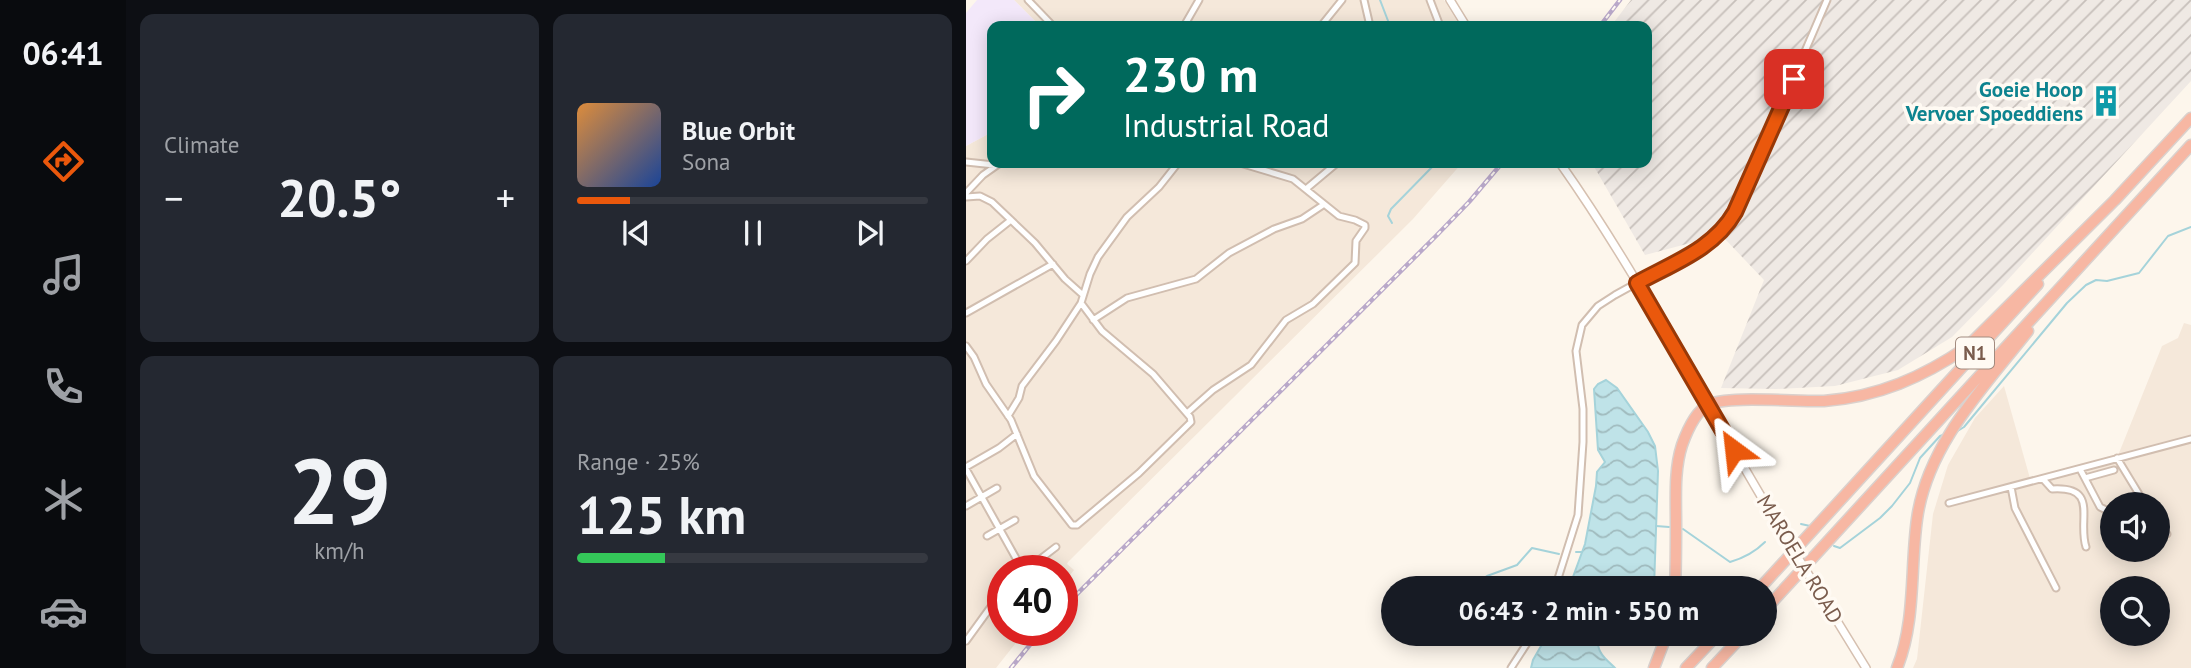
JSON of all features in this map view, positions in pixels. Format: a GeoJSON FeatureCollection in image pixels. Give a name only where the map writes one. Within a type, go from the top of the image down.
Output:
{"type":"FeatureCollection","features":[{"type":"Feature","properties":{"kind":"highway","name":"N1"},"geometry":{"type":"LineString","coordinates":[[1771,576],[2191,118]]}},
{"type":"Feature","properties":{"kind":"highway","name":"N1"},"geometry":{"type":"LineString","coordinates":[[1777,597],[2191,145]]}},
{"type":"Feature","properties":{"kind":"highway"},"geometry":{"type":"LineString","coordinates":[[1675,576],[1678,463],[1688,431],[1699,412],[1707,405],[1727,401],[1823,401],[1854,397],[1878,392],[1918,377],[1967,347],[2117,198]]}},
{"type":"Feature","properties":{"kind":"highway"},"geometry":{"type":"LineString","coordinates":[[1897,668],[1908,631],[1917,517],[1936,459],[1965,411],[2078,268]]}},
{"type":"Feature","properties":{"kind":"highway"},"geometry":{"type":"LineString","coordinates":[[1654,668],[1662,646]]}},
{"type":"Feature","properties":{"kind":"highway"},"geometry":{"type":"LineString","coordinates":[[1686,668],[1707,646]]}},
{"type":"Feature","properties":{"kind":"highway"},"geometry":{"type":"LineString","coordinates":[[1712,668],[1733,646]]}},
{"type":"Feature","properties":{"kind":"street"},"geometry":{"type":"LineString","coordinates":[[1028,0],[1047,21]]}},
{"type":"Feature","properties":{"kind":"street"},"geometry":{"type":"LineString","coordinates":[[1187,21],[1199,0]]}},
{"type":"Feature","properties":{"kind":"street"},"geometry":{"type":"LineString","coordinates":[[1325,21],[1342,0]]}},
{"type":"Feature","properties":{"kind":"street"},"geometry":{"type":"LineString","coordinates":[[1364,0],[1369,21]]}},
{"type":"Feature","properties":{"kind":"street"},"geometry":{"type":"LineString","coordinates":[[1430,0],[1438,21]]}},
{"type":"Feature","properties":{"kind":"street"},"geometry":{"type":"LineString","coordinates":[[1450,0],[1463,21]]}},
{"type":"Feature","properties":{"kind":"street"},"geometry":{"type":"LineString","coordinates":[[1559,576],[1578,515],[1583,410],[1576,365],[1582,325],[1598,306],[1711,242],[1733,217],[1827,0]]}},
{"type":"Feature","properties":{"kind":"street"},"geometry":{"type":"LineString","coordinates":[[966,163],[987,164]]}},
{"type":"Feature","properties":{"kind":"street"},"geometry":{"type":"LineString","coordinates":[[966,195],[993,168]]}},
{"type":"Feature","properties":{"kind":"street"},"geometry":{"type":"LineString","coordinates":[[1008,416],[1026,379],[1081,303],[1098,257],[1127,217],[1159,187],[1174,168]]}},
{"type":"Feature","properties":{"kind":"street"},"geometry":{"type":"LineString","coordinates":[[1187,413],[1213,390],[1251,365],[1286,320],[1312,304],[1355,263],[1356,241],[1365,225],[1339,216],[1288,176],[1258,168]]}},
{"type":"Feature","properties":{"kind":"street"},"geometry":{"type":"LineString","coordinates":[[1306,189],[1332,168]]}},
{"type":"Feature","properties":{"kind":"street","name":"MAROELA ROAD"},"geometry":{"type":"LineString","coordinates":[[1563,168],[1637,283],[1786,538],[1866,668]]}},
{"type":"Feature","properties":{"kind":"street"},"geometry":{"type":"LineString","coordinates":[[966,195],[988,199],[1035,243],[1083,295]]}},
{"type":"Feature","properties":{"kind":"street"},"geometry":{"type":"LineString","coordinates":[[1093,320],[1127,298],[1196,279],[1229,253],[1274,229],[1301,219],[1323,205]]}},
{"type":"Feature","properties":{"kind":"street"},"geometry":{"type":"LineString","coordinates":[[966,261],[987,239],[1011,220]]}},
{"type":"Feature","properties":{"kind":"street"},"geometry":{"type":"LineString","coordinates":[[966,313],[1053,264]]}},
{"type":"Feature","properties":{"kind":"street"},"geometry":{"type":"LineString","coordinates":[[966,346],[986,384],[1008,416],[1034,476],[1074,526],[1139,473],[1189,426],[1191,419],[1153,374],[1112,341],[1081,303]]}},
{"type":"Feature","properties":{"kind":"street"},"geometry":{"type":"LineString","coordinates":[[1014,555],[966,468],[1017,434]]}},
{"type":"Feature","properties":{"kind":"street"},"geometry":{"type":"LineString","coordinates":[[1949,503],[2191,439]]}},
{"type":"Feature","properties":{"kind":"street"},"geometry":{"type":"LineString","coordinates":[[2117,458],[2138,492]]}},
{"type":"Feature","properties":{"kind":"street"},"geometry":{"type":"LineString","coordinates":[[2080,469],[2100,507]]}},
{"type":"Feature","properties":{"kind":"street"},"geometry":{"type":"LineString","coordinates":[[2085,478],[2114,470]]}},
{"type":"Feature","properties":{"kind":"street"},"geometry":{"type":"LineString","coordinates":[[2043,479],[2052,489],[2069,489],[2079,495],[2084,507],[2083,536],[2086,547]]}},
{"type":"Feature","properties":{"kind":"street"},"geometry":{"type":"LineString","coordinates":[[2011,487],[2014,504],[2056,588]]}},
{"type":"Feature","properties":{"kind":"street"},"geometry":{"type":"LineString","coordinates":[[966,506],[997,488]]}},
{"type":"Feature","properties":{"kind":"street"},"geometry":{"type":"LineString","coordinates":[[987,536],[1015,520]]}},
{"type":"Feature","properties":{"kind":"street"},"geometry":{"type":"LineString","coordinates":[[1046,555],[1056,547]]}},
{"type":"Feature","properties":{"kind":"street"},"geometry":{"type":"LineString","coordinates":[[966,641],[987,612]]}},
{"type":"Feature","properties":{"kind":"street"},"geometry":{"type":"LineString","coordinates":[[1511,668],[1525,646]]}},
{"type":"Feature","properties":{"kind":"shaded area"},"geometry":{"type":"Polygon","coordinates":[[[977,0],[1014,0],[1035,21],[987,21],[987,135],[966,146],[966,13],[977,0]]]}},
{"type":"Feature","properties":{"kind":"shaded area"},"geometry":{"type":"Polygon","coordinates":[[[1014,0],[1444,0],[1457,21],[1035,21],[1014,0]]]}},
{"type":"Feature","properties":{"kind":"shaded area"},"geometry":{"type":"Polygon","coordinates":[[[1631,0],[2191,0],[2191,81],[1952,337],[1898,370],[1835,386],[1721,388],[1764,280],[1715,232],[1698,241],[1645,255],[1595,168],[1652,168],[1652,21],[1615,21],[1631,0]]]}},
{"type":"Feature","properties":{"kind":"shaded area"},"geometry":{"type":"Polygon","coordinates":[[[987,135],[987,168],[1458,168],[1413,219],[1075,555],[987,555],[987,646],[1013,646],[996,668],[966,668],[966,146],[987,135]]]}},
{"type":"Feature","properties":{"kind":"shaded area"},"geometry":{"type":"Polygon","coordinates":[[[2184,323],[2191,325],[2191,668],[1913,668],[1917,659],[1933,514],[1948,465],[1975,418],[2004,386],[2031,482],[2117,458],[2162,346],[2178,338],[2184,323]]]}},
{"type":"Feature","properties":{"kind":"water"},"geometry":{"type":"Polygon","coordinates":[[[1606,380],[1617,388],[1655,446],[1658,471],[1654,576],[1573,576],[1585,544],[1597,472],[1605,462],[1598,450],[1594,389],[1606,380]]]}},
{"type":"Feature","properties":{"kind":"water"},"geometry":{"type":"Polygon","coordinates":[[[1541,646],[1598,646],[1615,668],[1531,668],[1541,646]]]}},
{"type":"Feature","properties":{"kind":"waterway"},"geometry":{"type":"LineString","coordinates":[[1380,0],[1388,21]]}},
{"type":"Feature","properties":{"kind":"waterway"},"geometry":{"type":"LineString","coordinates":[[1392,223],[1388,216],[1391,209],[1431,168]]}},
{"type":"Feature","properties":{"kind":"waterway"},"geometry":{"type":"LineString","coordinates":[[1956,432],[1964,427],[2067,303],[2086,285],[2096,280],[2107,281],[2139,273],[2168,236],[2191,227]]}},
{"type":"Feature","properties":{"kind":"waterway"},"geometry":{"type":"LineString","coordinates":[[1834,546],[1840,548],[1892,506],[1910,483],[1920,458],[1943,435]]}},
{"type":"Feature","properties":{"kind":"waterway"},"geometry":{"type":"LineString","coordinates":[[1801,524],[1810,526]]}},
{"type":"Feature","properties":{"kind":"waterway"},"geometry":{"type":"LineString","coordinates":[[1656,526],[1669,527]]}},
{"type":"Feature","properties":{"kind":"waterway"},"geometry":{"type":"LineString","coordinates":[[1683,529],[1730,562],[1749,555],[1765,542]]}},
{"type":"Feature","properties":{"kind":"waterway"},"geometry":{"type":"LineString","coordinates":[[1487,576],[1517,565],[1532,548],[1559,554]]}},
{"type":"Feature","properties":{"kind":"waterway"},"geometry":{"type":"LineString","coordinates":[[1576,552],[1582,552]]}},
{"type":"Feature","properties":{"kind":"railway"},"geometry":{"type":"LineString","coordinates":[[1604,21],[1620,0]]}},
{"type":"Feature","properties":{"kind":"railway"},"geometry":{"type":"LineString","coordinates":[[1078,593],[1436,236],[1498,168]]}},
{"type":"Feature","properties":{"kind":"railway"},"geometry":{"type":"LineString","coordinates":[[1011,668],[1029,646]]}},
{"type":"Feature","properties":{"kind":"place","name":"Goeie Hoop Vervoer Spoeddiens"},"geometry":{"type":"Point","coordinates":[2106,101]}},
{"type":"Feature","properties":{"kind":"route"},"geometry":{"type":"LineString","coordinates":[[1734,450],[1637,283],[1700,249],[1724,229],[1735,212],[1794,79]]}}]}
